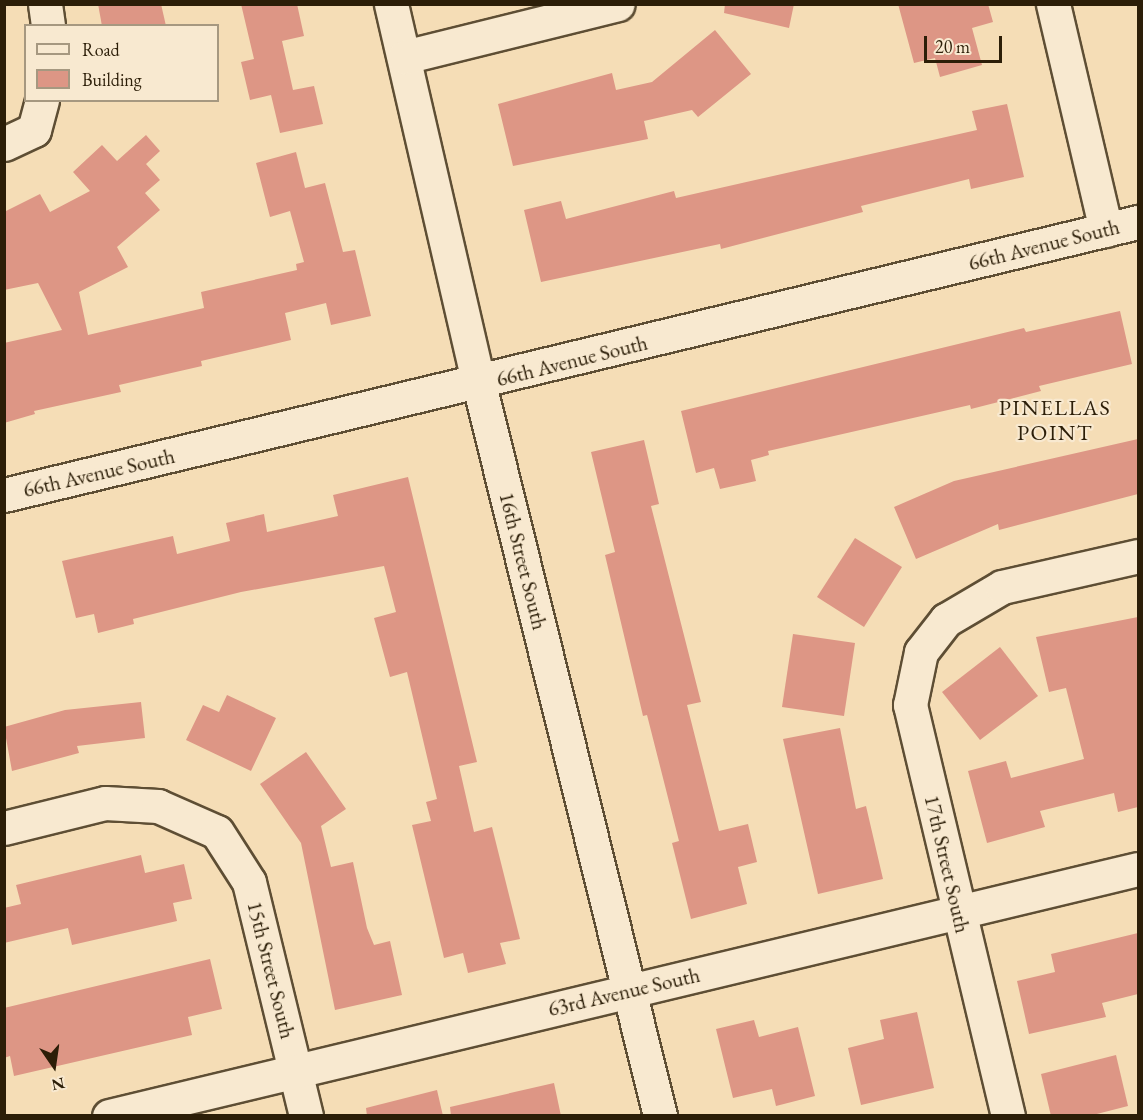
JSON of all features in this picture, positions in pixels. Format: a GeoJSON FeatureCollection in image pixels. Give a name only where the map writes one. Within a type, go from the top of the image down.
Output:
{"type":"FeatureCollection","features":[{"type":"Feature","properties":{"kind":"street"},"geometry":{"type":"LineString","coordinates":[[45,4],[48,24]]}},
{"type":"Feature","properties":{"kind":"street","name":"16th Street South"},"geometry":{"type":"LineString","coordinates":[[391,4],[479,384],[631,991],[660,1116]]}},
{"type":"Feature","properties":{"kind":"street"},"geometry":{"type":"LineString","coordinates":[[404,57],[618,4]]}},
{"type":"Feature","properties":{"kind":"street"},"geometry":{"type":"LineString","coordinates":[[1053,4],[1106,230]]}},
{"type":"Feature","properties":{"kind":"street"},"geometry":{"type":"LineString","coordinates":[[4,144],[38,115]]}},
{"type":"Feature","properties":{"kind":"street","name":"66th Avenue South"},"geometry":{"type":"LineString","coordinates":[[4,495],[479,384],[1138,222]]}},
{"type":"Feature","properties":{"kind":"street","name":"17th Street South"},"geometry":{"type":"LineString","coordinates":[[1008,1116],[910,705],[921,652],[946,620],[1002,587],[1138,556]]}},
{"type":"Feature","properties":{"kind":"street","name":"15th Street South"},"geometry":{"type":"LineString","coordinates":[[4,828],[105,803],[158,806],[217,832],[249,882],[306,1116]]}},
{"type":"Feature","properties":{"kind":"street","name":"63rd Avenue South"},"geometry":{"type":"LineString","coordinates":[[110,1116],[1138,869]]}},
{"type":"Feature","properties":{"kind":"building"},"geometry":{"type":"Polygon","coordinates":[[[98,4],[161,4],[166,24],[102,24],[98,4]]]}},
{"type":"Feature","properties":{"kind":"building"},"geometry":{"type":"Polygon","coordinates":[[[241,4],[297,4],[304,36],[282,41],[293,90],[314,86],[323,124],[280,133],[271,95],[250,100],[241,62],[254,59],[241,4]]]}},
{"type":"Feature","properties":{"kind":"building"},"geometry":{"type":"Polygon","coordinates":[[[725,4],[794,4],[789,28],[724,13],[725,4]]]}},
{"type":"Feature","properties":{"kind":"building"},"geometry":{"type":"Polygon","coordinates":[[[898,4],[988,4],[993,22],[972,28],[982,65],[940,77],[935,58],[914,63],[898,4]]]}},
{"type":"Feature","properties":{"kind":"building"},"geometry":{"type":"Polygon","coordinates":[[[715,30],[751,74],[698,117],[692,110],[644,121],[648,139],[513,166],[498,104],[612,73],[616,90],[652,82],[715,30]]]}},
{"type":"Feature","properties":{"kind":"building"},"geometry":{"type":"Polygon","coordinates":[[[1007,104],[1024,177],[971,189],[969,179],[861,206],[863,212],[721,249],[720,244],[541,282],[524,210],[561,201],[566,219],[674,191],[676,198],[977,130],[972,111],[1007,104]]]}},
{"type":"Feature","properties":{"kind":"building"},"geometry":{"type":"Polygon","coordinates":[[[146,135],[160,151],[146,164],[160,180],[145,193],[160,210],[117,247],[128,267],[79,292],[88,335],[204,308],[201,292],[297,270],[296,264],[304,262],[290,211],[270,217],[256,163],[296,152],[305,188],[325,183],[343,252],[355,250],[371,316],[331,325],[326,303],[285,313],[291,340],[201,361],[202,366],[119,385],[121,392],[34,411],[35,414],[4,423],[4,343],[62,330],[38,283],[4,290],[4,212],[40,194],[50,212],[90,191],[73,172],[102,145],[117,161],[146,135]]]}},
{"type":"Feature","properties":{"kind":"building"},"geometry":{"type":"Polygon","coordinates":[[[1120,311],[1132,364],[1039,386],[1041,391],[971,409],[970,405],[768,451],[769,455],[751,460],[756,481],[720,489],[714,468],[696,473],[681,411],[1024,328],[1026,332],[1120,311]]]}},
{"type":"Feature","properties":{"kind":"building"},"geometry":{"type":"Polygon","coordinates":[[[1138,439],[1138,494],[999,530],[998,524],[916,559],[894,507],[954,481],[1138,439]]]}},
{"type":"Feature","properties":{"kind":"building"},"geometry":{"type":"Polygon","coordinates":[[[644,440],[659,504],[651,506],[701,702],[687,705],[719,831],[748,824],[757,862],[738,867],[747,904],[691,919],[672,843],[679,841],[647,715],[643,716],[605,555],[615,552],[591,452],[644,440]]]}},
{"type":"Feature","properties":{"kind":"building"},"geometry":{"type":"Polygon","coordinates":[[[408,477],[477,762],[459,766],[474,832],[492,827],[520,939],[500,943],[506,964],[468,973],[463,953],[444,958],[412,825],[431,821],[426,802],[437,799],[407,672],[390,677],[374,618],[396,612],[384,566],[241,592],[133,619],[134,624],[98,633],[94,614],[76,618],[62,561],[173,536],[177,554],[230,541],[226,523],[264,514],[267,532],[338,516],[333,495],[408,477]]]}},
{"type":"Feature","properties":{"kind":"building"},"geometry":{"type":"Polygon","coordinates":[[[855,538],[902,567],[864,627],[817,597],[855,538]]]}},
{"type":"Feature","properties":{"kind":"building"},"geometry":{"type":"Polygon","coordinates":[[[1138,617],[1138,807],[1118,812],[1114,793],[1040,811],[1045,827],[987,843],[968,771],[1006,761],[1011,778],[1084,759],[1066,688],[1049,692],[1036,637],[1138,617]]]}},
{"type":"Feature","properties":{"kind":"building"},"geometry":{"type":"Polygon","coordinates":[[[793,634],[855,643],[844,716],[782,707],[793,634]]]}},
{"type":"Feature","properties":{"kind":"building"},"geometry":{"type":"Polygon","coordinates":[[[1000,647],[1038,696],[980,740],[942,692],[1000,647]]]}},
{"type":"Feature","properties":{"kind":"building"},"geometry":{"type":"Polygon","coordinates":[[[227,695],[276,718],[251,771],[186,740],[203,705],[219,712],[227,695]]]}},
{"type":"Feature","properties":{"kind":"building"},"geometry":{"type":"Polygon","coordinates":[[[141,702],[145,738],[77,746],[79,753],[12,771],[4,727],[65,710],[141,702]]]}},
{"type":"Feature","properties":{"kind":"building"},"geometry":{"type":"Polygon","coordinates":[[[840,728],[856,809],[866,806],[883,879],[818,894],[783,739],[840,728]]]}},
{"type":"Feature","properties":{"kind":"building"},"geometry":{"type":"Polygon","coordinates":[[[306,752],[346,809],[321,826],[331,867],[353,862],[367,928],[374,945],[390,941],[402,995],[335,1010],[301,843],[260,784],[306,752]]]}},
{"type":"Feature","properties":{"kind":"building"},"geometry":{"type":"Polygon","coordinates":[[[141,855],[145,873],[184,864],[192,899],[173,903],[177,921],[72,945],[68,928],[4,943],[4,908],[21,904],[16,885],[141,855]]]}},
{"type":"Feature","properties":{"kind":"building"},"geometry":{"type":"Polygon","coordinates":[[[1138,933],[1138,994],[1102,1003],[1106,1017],[1029,1034],[1017,981],[1055,972],[1051,954],[1138,933]]]}},
{"type":"Feature","properties":{"kind":"building"},"geometry":{"type":"Polygon","coordinates":[[[210,959],[222,1009],[188,1017],[192,1035],[14,1076],[10,1056],[4,1058],[4,1008],[210,959]]]}},
{"type":"Feature","properties":{"kind":"building"},"geometry":{"type":"Polygon","coordinates":[[[917,1012],[934,1088],[861,1105],[848,1048],[884,1039],[880,1020],[917,1012]]]}},
{"type":"Feature","properties":{"kind":"building"},"geometry":{"type":"Polygon","coordinates":[[[754,1020],[759,1037],[798,1027],[815,1096],[776,1106],[772,1089],[733,1098],[716,1029],[754,1020]]]}},
{"type":"Feature","properties":{"kind":"building"},"geometry":{"type":"Polygon","coordinates":[[[1116,1055],[1128,1106],[1089,1116],[1051,1116],[1041,1074],[1116,1055]]]}},
{"type":"Feature","properties":{"kind":"building"},"geometry":{"type":"Polygon","coordinates":[[[554,1083],[561,1116],[451,1116],[450,1107],[554,1083]]]}},
{"type":"Feature","properties":{"kind":"building"},"geometry":{"type":"Polygon","coordinates":[[[437,1090],[443,1116],[367,1116],[366,1108],[437,1090]]]}},
{"type":"Feature","properties":{"kind":"district","name":"PINELLAS POINT"},"geometry":{"type":"Point","coordinates":[1055,420]}}]}
